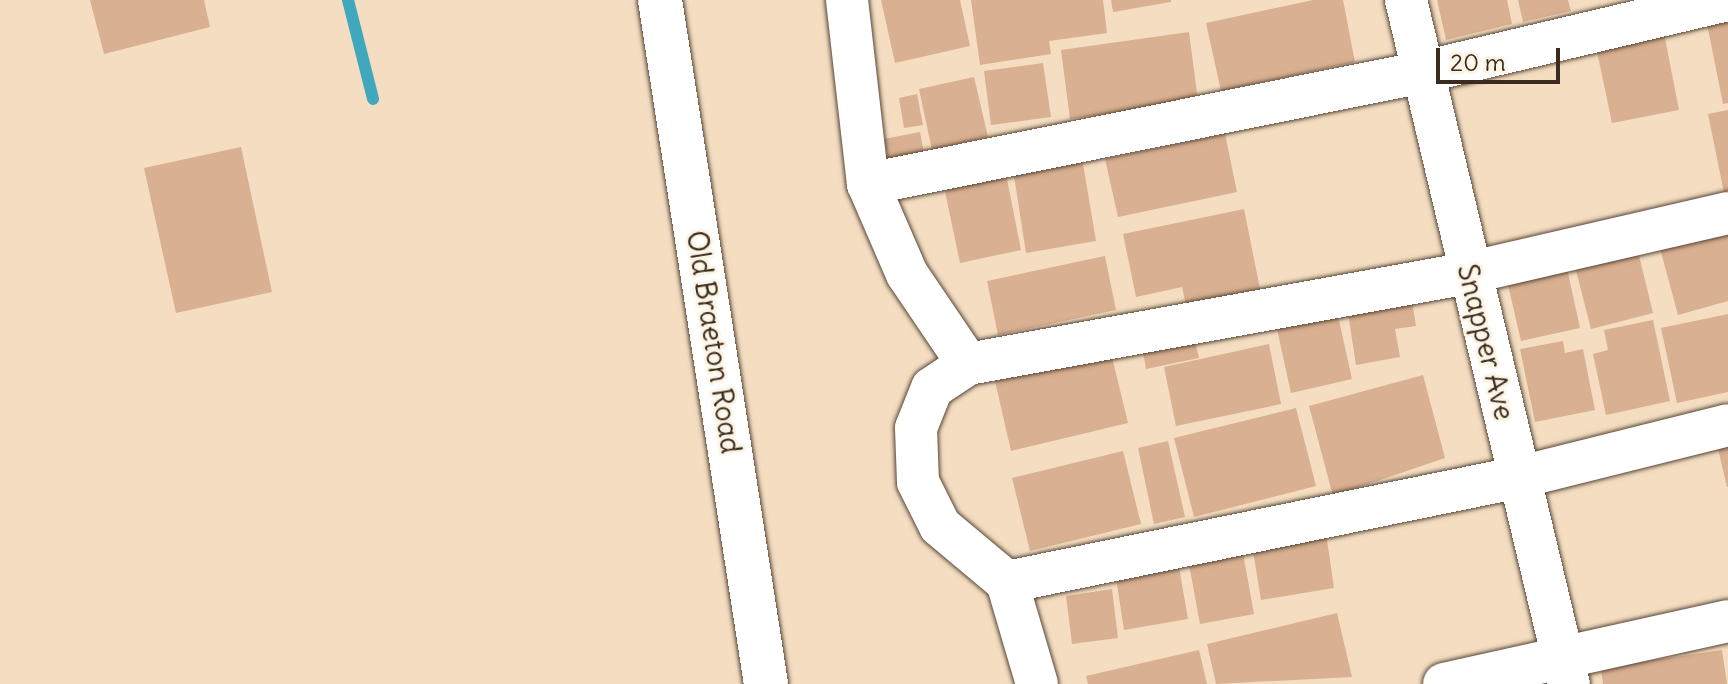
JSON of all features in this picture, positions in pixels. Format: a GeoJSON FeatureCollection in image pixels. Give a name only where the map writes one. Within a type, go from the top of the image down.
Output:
{"type":"FeatureCollection","features":[{"type":"Feature","properties":{"kind":"street","name":"Old Braeton Road"},"geometry":{"type":"LineString","coordinates":[[660,0],[766,684]]}},
{"type":"Feature","properties":{"kind":"street"},"geometry":{"type":"LineString","coordinates":[[847,0],[868,184],[907,274],[968,364]]}},
{"type":"Feature","properties":{"kind":"street","name":"Snapper Ave"},"geometry":{"type":"LineString","coordinates":[[1406,0],[1468,273],[1566,672]]}},
{"type":"Feature","properties":{"kind":"street"},"geometry":{"type":"LineString","coordinates":[[868,184],[1423,72],[1728,0]]}},
{"type":"Feature","properties":{"kind":"street"},"geometry":{"type":"LineString","coordinates":[[1037,684],[1007,582],[940,526],[918,482],[916,428],[932,388],[968,364],[1468,273],[1728,213]]}},
{"type":"Feature","properties":{"kind":"street"},"geometry":{"type":"LineString","coordinates":[[1007,582],[1520,477],[1728,425]]}},
{"type":"Feature","properties":{"kind":"street"},"geometry":{"type":"LineString","coordinates":[[1444,684],[1566,672],[1728,621]]}},
{"type":"Feature","properties":{"kind":"building"},"geometry":{"type":"Polygon","coordinates":[[[90,0],[204,0],[210,27],[104,54],[90,0]]]}},
{"type":"Feature","properties":{"kind":"building"},"geometry":{"type":"Polygon","coordinates":[[[881,0],[960,0],[970,46],[895,63],[881,0]]]}},
{"type":"Feature","properties":{"kind":"building"},"geometry":{"type":"Polygon","coordinates":[[[971,0],[1103,0],[1107,33],[1049,41],[1051,54],[980,65],[971,0]]]}},
{"type":"Feature","properties":{"kind":"building"},"geometry":{"type":"Polygon","coordinates":[[[1111,0],[1171,0],[1171,2],[1113,12],[1111,0]]]}},
{"type":"Feature","properties":{"kind":"building"},"geometry":{"type":"Polygon","coordinates":[[[1313,0],[1343,0],[1355,62],[1221,91],[1206,23],[1313,0]]]}},
{"type":"Feature","properties":{"kind":"building"},"geometry":{"type":"Polygon","coordinates":[[[1437,0],[1507,0],[1512,24],[1446,40],[1437,0]]]}},
{"type":"Feature","properties":{"kind":"building"},"geometry":{"type":"Polygon","coordinates":[[[1518,0],[1568,0],[1571,11],[1523,22],[1518,0]]]}},
{"type":"Feature","properties":{"kind":"building"},"geometry":{"type":"Polygon","coordinates":[[[1728,19],[1728,103],[1723,104],[1707,24],[1728,19]]]}},
{"type":"Feature","properties":{"kind":"building"},"geometry":{"type":"Polygon","coordinates":[[[1663,28],[1679,110],[1612,123],[1595,42],[1663,28]]]}},
{"type":"Feature","properties":{"kind":"building"},"geometry":{"type":"Polygon","coordinates":[[[1189,32],[1198,101],[1070,119],[1061,50],[1189,32]]]}},
{"type":"Feature","properties":{"kind":"building"},"geometry":{"type":"Polygon","coordinates":[[[1043,63],[1051,117],[991,125],[984,71],[1043,63]]]}},
{"type":"Feature","properties":{"kind":"building"},"geometry":{"type":"Polygon","coordinates":[[[974,77],[988,137],[932,150],[919,89],[974,77]]]}},
{"type":"Feature","properties":{"kind":"building"},"geometry":{"type":"Polygon","coordinates":[[[917,94],[923,125],[904,128],[899,98],[917,94]]]}},
{"type":"Feature","properties":{"kind":"building"},"geometry":{"type":"Polygon","coordinates":[[[1728,110],[1728,198],[1725,198],[1708,114],[1728,110]]]}},
{"type":"Feature","properties":{"kind":"building"},"geometry":{"type":"Polygon","coordinates":[[[920,132],[926,164],[891,171],[884,139],[920,132]]]}},
{"type":"Feature","properties":{"kind":"building"},"geometry":{"type":"Polygon","coordinates":[[[1225,134],[1237,192],[1118,217],[1105,159],[1225,134]]]}},
{"type":"Feature","properties":{"kind":"building"},"geometry":{"type":"Polygon","coordinates":[[[241,147],[272,292],[176,313],[144,168],[241,147]]]}},
{"type":"Feature","properties":{"kind":"building"},"geometry":{"type":"Polygon","coordinates":[[[1081,152],[1096,241],[1026,253],[1012,163],[1081,152]]]}},
{"type":"Feature","properties":{"kind":"building"},"geometry":{"type":"Polygon","coordinates":[[[1006,174],[1021,250],[960,263],[944,187],[1006,174]]]}},
{"type":"Feature","properties":{"kind":"building"},"geometry":{"type":"Polygon","coordinates":[[[1244,209],[1260,289],[1186,305],[1182,287],[1136,297],[1123,234],[1244,209]]]}},
{"type":"Feature","properties":{"kind":"building"},"geometry":{"type":"Polygon","coordinates":[[[1728,222],[1728,301],[1678,315],[1658,241],[1728,222]]]}},
{"type":"Feature","properties":{"kind":"building"},"geometry":{"type":"Polygon","coordinates":[[[1635,239],[1653,313],[1591,329],[1572,255],[1635,239]]]}},
{"type":"Feature","properties":{"kind":"building"},"geometry":{"type":"Polygon","coordinates":[[[1105,256],[1116,310],[998,335],[987,281],[1105,256]]]}},
{"type":"Feature","properties":{"kind":"building"},"geometry":{"type":"Polygon","coordinates":[[[1565,259],[1580,328],[1521,341],[1505,272],[1565,259]]]}},
{"type":"Feature","properties":{"kind":"building"},"geometry":{"type":"Polygon","coordinates":[[[1410,289],[1416,326],[1395,329],[1400,357],[1356,365],[1346,300],[1410,289]]]}},
{"type":"Feature","properties":{"kind":"building"},"geometry":{"type":"Polygon","coordinates":[[[1336,307],[1352,379],[1291,393],[1275,320],[1336,307]]]}},
{"type":"Feature","properties":{"kind":"building"},"geometry":{"type":"Polygon","coordinates":[[[1728,314],[1728,392],[1677,403],[1661,328],[1728,314]]]}},
{"type":"Feature","properties":{"kind":"building"},"geometry":{"type":"Polygon","coordinates":[[[1653,320],[1670,401],[1606,415],[1593,354],[1608,350],[1604,330],[1653,320]]]}},
{"type":"Feature","properties":{"kind":"building"},"geometry":{"type":"Polygon","coordinates":[[[1195,341],[1199,358],[1146,369],[1143,352],[1195,341]]]}},
{"type":"Feature","properties":{"kind":"building"},"geometry":{"type":"Polygon","coordinates":[[[1563,341],[1565,353],[1583,349],[1595,410],[1535,422],[1520,349],[1563,341]]]}},
{"type":"Feature","properties":{"kind":"building"},"geometry":{"type":"Polygon","coordinates":[[[1269,344],[1281,404],[1176,426],[1164,367],[1269,344]]]}},
{"type":"Feature","properties":{"kind":"building"},"geometry":{"type":"Polygon","coordinates":[[[1111,353],[1128,423],[1011,451],[995,381],[1111,353]]]}},
{"type":"Feature","properties":{"kind":"building"},"geometry":{"type":"Polygon","coordinates":[[[1423,375],[1445,458],[1333,496],[1309,406],[1423,375]]]}},
{"type":"Feature","properties":{"kind":"building"},"geometry":{"type":"Polygon","coordinates":[[[1296,408],[1316,486],[1194,517],[1174,438],[1296,408]]]}},
{"type":"Feature","properties":{"kind":"building"},"geometry":{"type":"Polygon","coordinates":[[[1728,433],[1728,487],[1727,487],[1715,436],[1728,433]]]}},
{"type":"Feature","properties":{"kind":"building"},"geometry":{"type":"Polygon","coordinates":[[[1168,441],[1185,517],[1154,524],[1138,448],[1168,441]]]}},
{"type":"Feature","properties":{"kind":"building"},"geometry":{"type":"Polygon","coordinates":[[[1123,451],[1141,524],[1030,551],[1012,478],[1123,451]]]}},
{"type":"Feature","properties":{"kind":"building"},"geometry":{"type":"Polygon","coordinates":[[[1326,533],[1334,588],[1261,600],[1252,545],[1326,533]]]}},
{"type":"Feature","properties":{"kind":"building"},"geometry":{"type":"Polygon","coordinates":[[[1242,548],[1254,614],[1200,624],[1188,559],[1242,548]]]}},
{"type":"Feature","properties":{"kind":"building"},"geometry":{"type":"Polygon","coordinates":[[[1179,567],[1188,619],[1124,630],[1116,578],[1179,567]]]}},
{"type":"Feature","properties":{"kind":"building"},"geometry":{"type":"Polygon","coordinates":[[[1112,589],[1118,638],[1072,644],[1066,596],[1112,589]]]}},
{"type":"Feature","properties":{"kind":"building"},"geometry":{"type":"Polygon","coordinates":[[[1337,613],[1352,677],[1216,684],[1207,644],[1337,613]]]}},
{"type":"Feature","properties":{"kind":"building"},"geometry":{"type":"Polygon","coordinates":[[[1199,650],[1207,684],[1088,684],[1086,676],[1199,650]]]}},
{"type":"Feature","properties":{"kind":"building"},"geometry":{"type":"Polygon","coordinates":[[[1722,650],[1727,684],[1603,684],[1601,668],[1722,650]]]}},
{"type":"Feature","properties":{"kind":"waterway"},"geometry":{"type":"LineString","coordinates":[[348,0],[373,99]]}}]}
